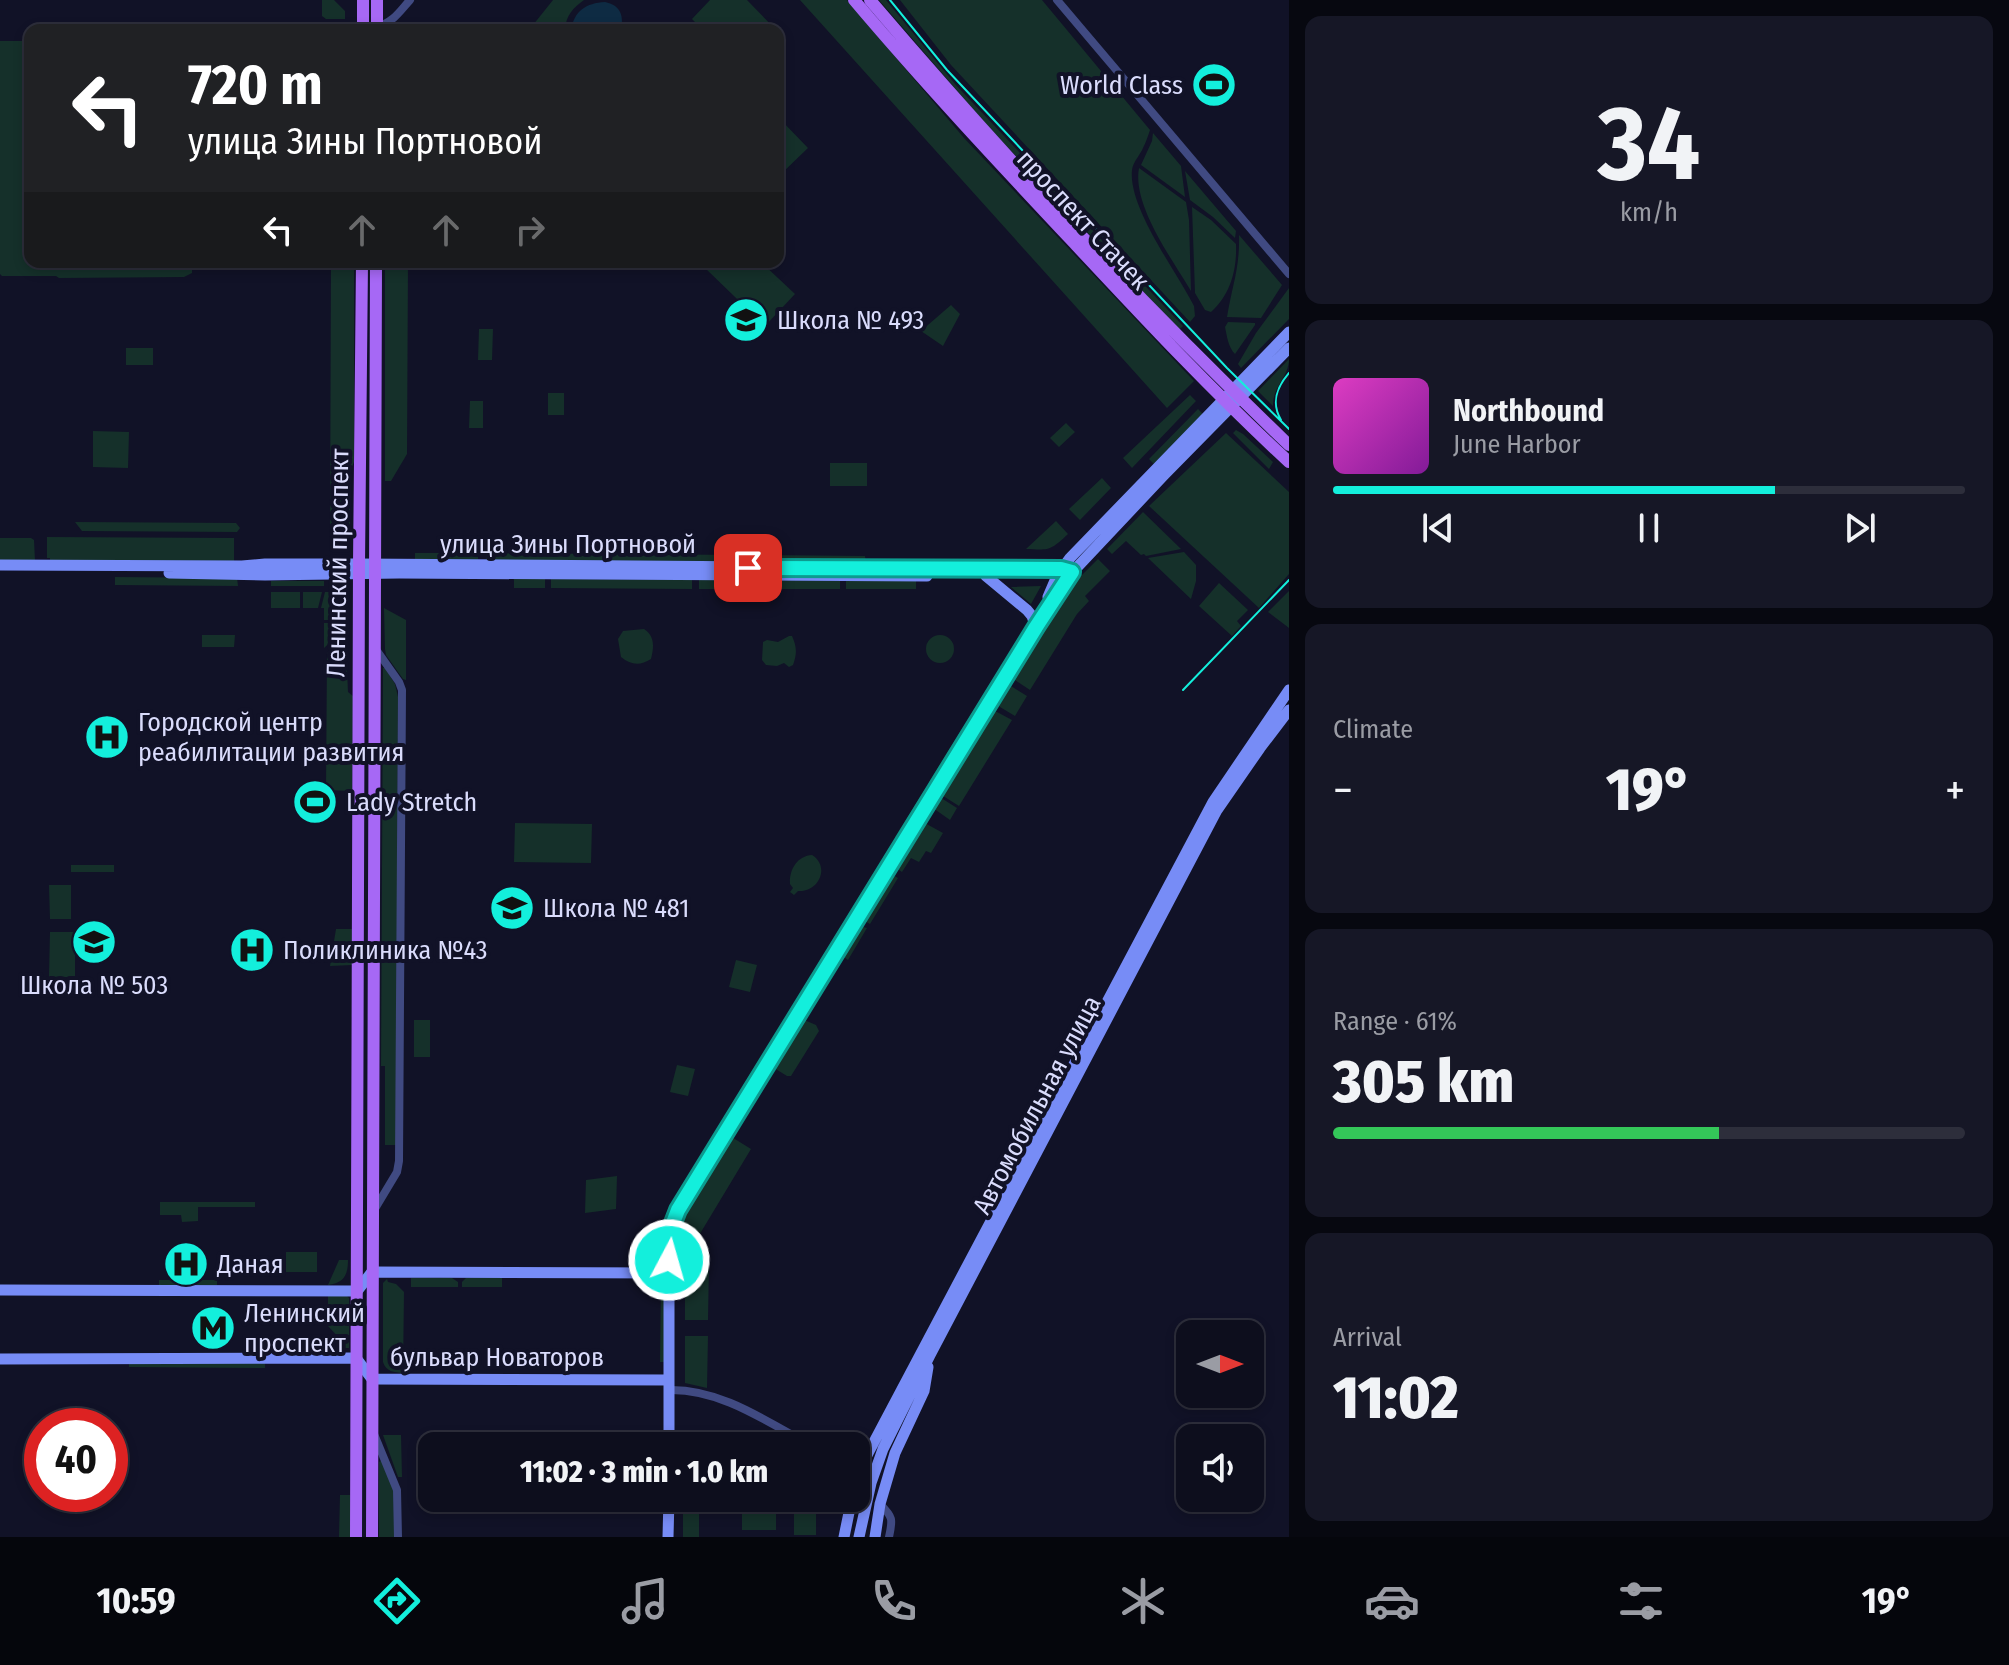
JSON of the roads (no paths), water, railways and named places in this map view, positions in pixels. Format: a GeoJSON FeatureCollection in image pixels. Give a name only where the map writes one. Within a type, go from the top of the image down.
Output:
{"type":"FeatureCollection","features":[{"type":"Feature","properties":{"kind":"main road"},"geometry":{"type":"LineString","coordinates":[[363,0],[363,24]]}},
{"type":"Feature","properties":{"kind":"main road"},"geometry":{"type":"LineString","coordinates":[[377,0],[377,24]]}},
{"type":"Feature","properties":{"kind":"main road","name":"проспект Стачек"},"geometry":{"type":"LineString","coordinates":[[854,0],[970,133],[1232,399],[1289,462]]}},
{"type":"Feature","properties":{"kind":"main road","name":"проспект Стачек"},"geometry":{"type":"LineString","coordinates":[[870,0],[969,115],[1197,356],[1232,399],[1289,445]]}},
{"type":"Feature","properties":{"kind":"main road","name":"Ленинский проспект"},"geometry":{"type":"LineString","coordinates":[[356,1537],[362,268]]}},
{"type":"Feature","properties":{"kind":"main road","name":"Ленинский проспект"},"geometry":{"type":"LineString","coordinates":[[372,1537],[376,268]]}},
{"type":"Feature","properties":{"kind":"main road"},"geometry":{"type":"LineString","coordinates":[[1232,399],[1289,332]]}},
{"type":"Feature","properties":{"kind":"main road"},"geometry":{"type":"LineString","coordinates":[[669,1432],[669,1239],[678,1210],[1036,627],[1063,572],[1232,399],[1289,348]]}},
{"type":"Feature","properties":{"kind":"main road","name":"улица Зины Портновой"},"geometry":{"type":"LineString","coordinates":[[0,565],[265,564],[359,570]]}},
{"type":"Feature","properties":{"kind":"main road","name":"улица Зины Портновой"},"geometry":{"type":"LineString","coordinates":[[375,569],[986,576],[1063,572]]}},
{"type":"Feature","properties":{"kind":"main road","name":"улица Зины Портновой"},"geometry":{"type":"LineString","coordinates":[[0,573],[375,569],[1063,572]]}},
{"type":"Feature","properties":{"kind":"main road"},"geometry":{"type":"LineString","coordinates":[[986,576],[1027,610],[1036,627]]}},
{"type":"Feature","properties":{"kind":"main road","name":"Автомобильная улица"},"geometry":{"type":"LineString","coordinates":[[870,1443],[1213,802],[1289,690]]}},
{"type":"Feature","properties":{"kind":"main road","name":"Автомобильная улица"},"geometry":{"type":"LineString","coordinates":[[859,1537],[871,1483],[883,1449],[930,1355],[1217,810],[1289,710]]}},
{"type":"Feature","properties":{"kind":"main road"},"geometry":{"type":"LineString","coordinates":[[357,1291],[372,1272],[669,1273]]}},
{"type":"Feature","properties":{"kind":"main road"},"geometry":{"type":"LineString","coordinates":[[0,1290],[372,1291]]}},
{"type":"Feature","properties":{"kind":"main road"},"geometry":{"type":"LineString","coordinates":[[875,1537],[880,1504],[895,1453],[924,1391],[930,1355]]}},
{"type":"Feature","properties":{"kind":"main road"},"geometry":{"type":"LineString","coordinates":[[356,1358],[372,1358]]}},
{"type":"Feature","properties":{"kind":"main road","name":"бульвар Новаторов"},"geometry":{"type":"LineString","coordinates":[[0,1359],[356,1358],[372,1379],[669,1385]]}},
{"type":"Feature","properties":{"kind":"main road"},"geometry":{"type":"LineString","coordinates":[[668,1537],[669,1512]]}},
{"type":"Feature","properties":{"kind":"main road"},"geometry":{"type":"LineString","coordinates":[[844,1537],[849,1512]]}},
{"type":"Feature","properties":{"kind":"street"},"geometry":{"type":"LineString","coordinates":[[386,24],[410,0]]}},
{"type":"Feature","properties":{"kind":"street"},"geometry":{"type":"LineString","coordinates":[[1057,0],[1289,274]]}},
{"type":"Feature","properties":{"kind":"street"},"geometry":{"type":"LineString","coordinates":[[372,1213],[397,1172],[399,1161],[402,787],[402,690],[374,647]]}},
{"type":"Feature","properties":{"kind":"street","name":"бульвар Новаторов"},"geometry":{"type":"LineString","coordinates":[[669,1385],[730,1401],[786,1432]]}},
{"type":"Feature","properties":{"kind":"street"},"geometry":{"type":"LineString","coordinates":[[372,1430],[397,1490],[398,1537]]}},
{"type":"Feature","properties":{"kind":"street"},"geometry":{"type":"LineString","coordinates":[[880,1504],[891,1517],[890,1532]]}},
{"type":"Feature","properties":{"kind":"street"},"geometry":{"type":"LineString","coordinates":[[878,1520],[886,1523],[890,1532]]}},
{"type":"Feature","properties":{"kind":"water"},"geometry":{"type":"Polygon","coordinates":[[[605,2],[614,6],[620,12],[622,24],[573,24],[582,9],[605,2]]]}},
{"type":"Feature","properties":{"kind":"tram line"},"geometry":{"type":"LineString","coordinates":[[890,0],[947,70],[1227,368],[1289,429]]}},
{"type":"Feature","properties":{"kind":"tram line"},"geometry":{"type":"LineString","coordinates":[[1281,420],[1276,408],[1276,396],[1289,373]]}},
{"type":"Feature","properties":{"kind":"tram line"},"geometry":{"type":"LineString","coordinates":[[1183,690],[1289,580]]}},
{"type":"Feature","properties":{"kind":"place","name":"World Class"},"geometry":{"type":"Point","coordinates":[1214,85]}},
{"type":"Feature","properties":{"kind":"place","name":"Школа № 493"},"geometry":{"type":"Point","coordinates":[746,320]}},
{"type":"Feature","properties":{"kind":"place","name":"Городской центр реабилитации развития"},"geometry":{"type":"Point","coordinates":[107,737]}},
{"type":"Feature","properties":{"kind":"place","name":"Lady Stretch"},"geometry":{"type":"Point","coordinates":[315,802]}},
{"type":"Feature","properties":{"kind":"place","name":"Школа № 481"},"geometry":{"type":"Point","coordinates":[512,908]}},
{"type":"Feature","properties":{"kind":"place","name":"Школа № 503"},"geometry":{"type":"Point","coordinates":[94,942]}},
{"type":"Feature","properties":{"kind":"place","name":"Поликлиника №43"},"geometry":{"type":"Point","coordinates":[252,950]}},
{"type":"Feature","properties":{"kind":"place","name":"Даная"},"geometry":{"type":"Point","coordinates":[186,1264]}},
{"type":"Feature","properties":{"kind":"place","name":"Ленинский проспект"},"geometry":{"type":"Point","coordinates":[213,1328]}}]}
